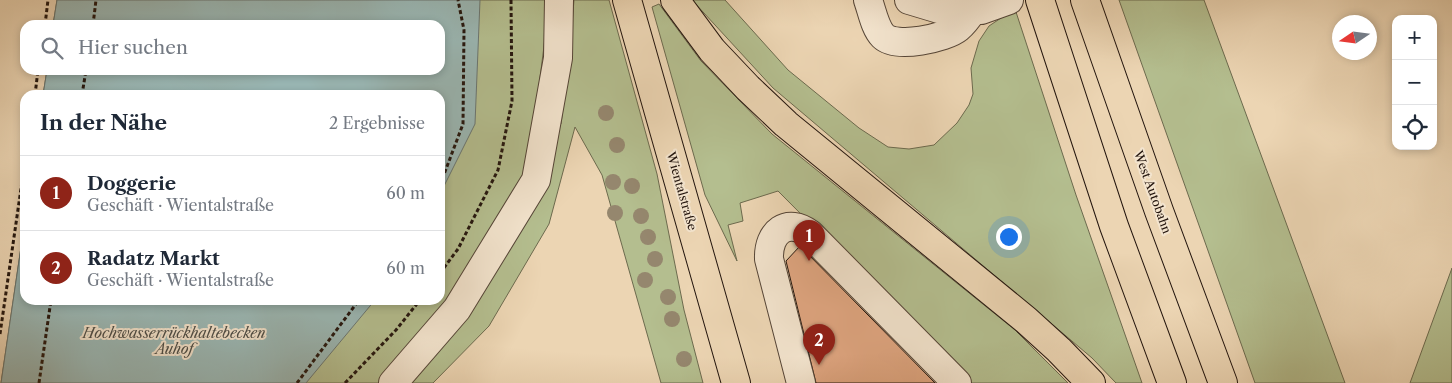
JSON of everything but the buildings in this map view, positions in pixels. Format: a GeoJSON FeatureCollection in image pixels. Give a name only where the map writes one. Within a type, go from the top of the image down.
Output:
{"type":"FeatureCollection","features":[{"type":"Feature","properties":{"kind":"main road","name":"Wientalstraße"},"geometry":{"type":"LineString","coordinates":[[627,0],[736,383]]}},
{"type":"Feature","properties":{"kind":"main road"},"geometry":{"type":"LineString","coordinates":[[675,0],[712,50],[786,124],[1026,320],[1060,350],[1091,383]]}},
{"type":"Feature","properties":{"kind":"main road"},"geometry":{"type":"LineString","coordinates":[[1040,0],[1114,226],[1172,383]]}},
{"type":"Feature","properties":{"kind":"main road","name":"West Autobahn"},"geometry":{"type":"LineString","coordinates":[[1085,0],[1162,220],[1222,383]]}},
{"type":"Feature","properties":{"kind":"street"},"geometry":{"type":"LineString","coordinates":[[393,383],[457,309],[536,180],[558,58],[559,0]]}},
{"type":"Feature","properties":{"kind":"street"},"geometry":{"type":"LineString","coordinates":[[868,0],[879,31],[885,38],[901,42],[935,38],[949,34],[958,28],[973,10]]}},
{"type":"Feature","properties":{"kind":"street"},"geometry":{"type":"LineString","coordinates":[[910,0],[939,9],[973,10],[981,10],[1009,0]]}},
{"type":"Feature","properties":{"kind":"street"},"geometry":{"type":"LineString","coordinates":[[801,383],[769,259],[770,245],[773,237],[779,230],[787,227],[796,227],[810,234],[957,383]]}},
{"type":"Feature","properties":{"kind":"path"},"geometry":{"type":"LineString","coordinates":[[46,20],[48,0]]}},
{"type":"Feature","properties":{"kind":"path"},"geometry":{"type":"LineString","coordinates":[[93,20],[96,0]]}},
{"type":"Feature","properties":{"kind":"path"},"geometry":{"type":"LineString","coordinates":[[445,173],[463,124],[464,30],[458,0]]}},
{"type":"Feature","properties":{"kind":"path"},"geometry":{"type":"LineString","coordinates":[[445,266],[458,249],[498,170],[512,101],[511,0]]}},
{"type":"Feature","properties":{"kind":"path"},"geometry":{"type":"LineString","coordinates":[[36,90],[37,75]]}},
{"type":"Feature","properties":{"kind":"path"},"geometry":{"type":"LineString","coordinates":[[83,90],[85,75]]}},
{"type":"Feature","properties":{"kind":"path"},"geometry":{"type":"LineString","coordinates":[[0,334],[20,196]]}},
{"type":"Feature","properties":{"kind":"path"},"geometry":{"type":"LineString","coordinates":[[39,383],[50,305]]}},
{"type":"Feature","properties":{"kind":"path"},"geometry":{"type":"LineString","coordinates":[[297,383],[355,305]]}},
{"type":"Feature","properties":{"kind":"path"},"geometry":{"type":"LineString","coordinates":[[345,383],[396,330],[416,305]]}},
{"type":"Feature","properties":{"kind":"green space"},"geometry":{"type":"Polygon","coordinates":[[[57,0],[546,0],[547,22],[535,118],[561,124],[574,0],[609,0],[657,174],[684,310],[703,383],[661,383],[602,175],[575,127],[549,224],[489,326],[433,383],[1,383],[20,254],[20,305],[445,305],[445,90],[44,90],[46,75],[445,75],[445,20],[54,20],[57,0]]]}},
{"type":"Feature","properties":{"kind":"green space"},"geometry":{"type":"Polygon","coordinates":[[[692,0],[725,0],[788,70],[859,128],[888,147],[909,149],[934,145],[957,123],[969,105],[973,94],[971,68],[979,41],[989,26],[1004,16],[1016,12],[1076,195],[1142,383],[1116,383],[1092,358],[773,88],[692,0]]]}},
{"type":"Feature","properties":{"kind":"green space"},"geometry":{"type":"Polygon","coordinates":[[[1119,0],[1204,0],[1345,383],[1255,383],[1119,0]]]}},
{"type":"Feature","properties":{"kind":"green space"},"geometry":{"type":"Polygon","coordinates":[[[659,4],[701,61],[772,134],[1015,330],[1068,383],[969,383],[778,191],[740,203],[743,221],[728,225],[737,261],[705,195],[652,7],[659,4]]]}},
{"type":"Feature","properties":{"kind":"green space"},"geometry":{"type":"Polygon","coordinates":[[[1452,268],[1452,383],[1410,383],[1452,268]]]}},
{"type":"Feature","properties":{"kind":"water"},"geometry":{"type":"Polygon","coordinates":[[[57,0],[480,0],[475,124],[445,184],[445,90],[44,90],[46,75],[445,75],[445,20],[54,20],[57,0]]]}},
{"type":"Feature","properties":{"kind":"water","name":"Hochwasserrückhaltebecken Auhof"},"geometry":{"type":"Polygon","coordinates":[[[20,254],[20,305],[371,305],[306,383],[1,383],[20,254]]]}},
{"type":"Feature","properties":{"kind":"place","name":"Doggerie"},"geometry":{"type":"Point","coordinates":[809,261]}},
{"type":"Feature","properties":{"kind":"place","name":"Radatz Markt"},"geometry":{"type":"Point","coordinates":[819,365]}}]}
